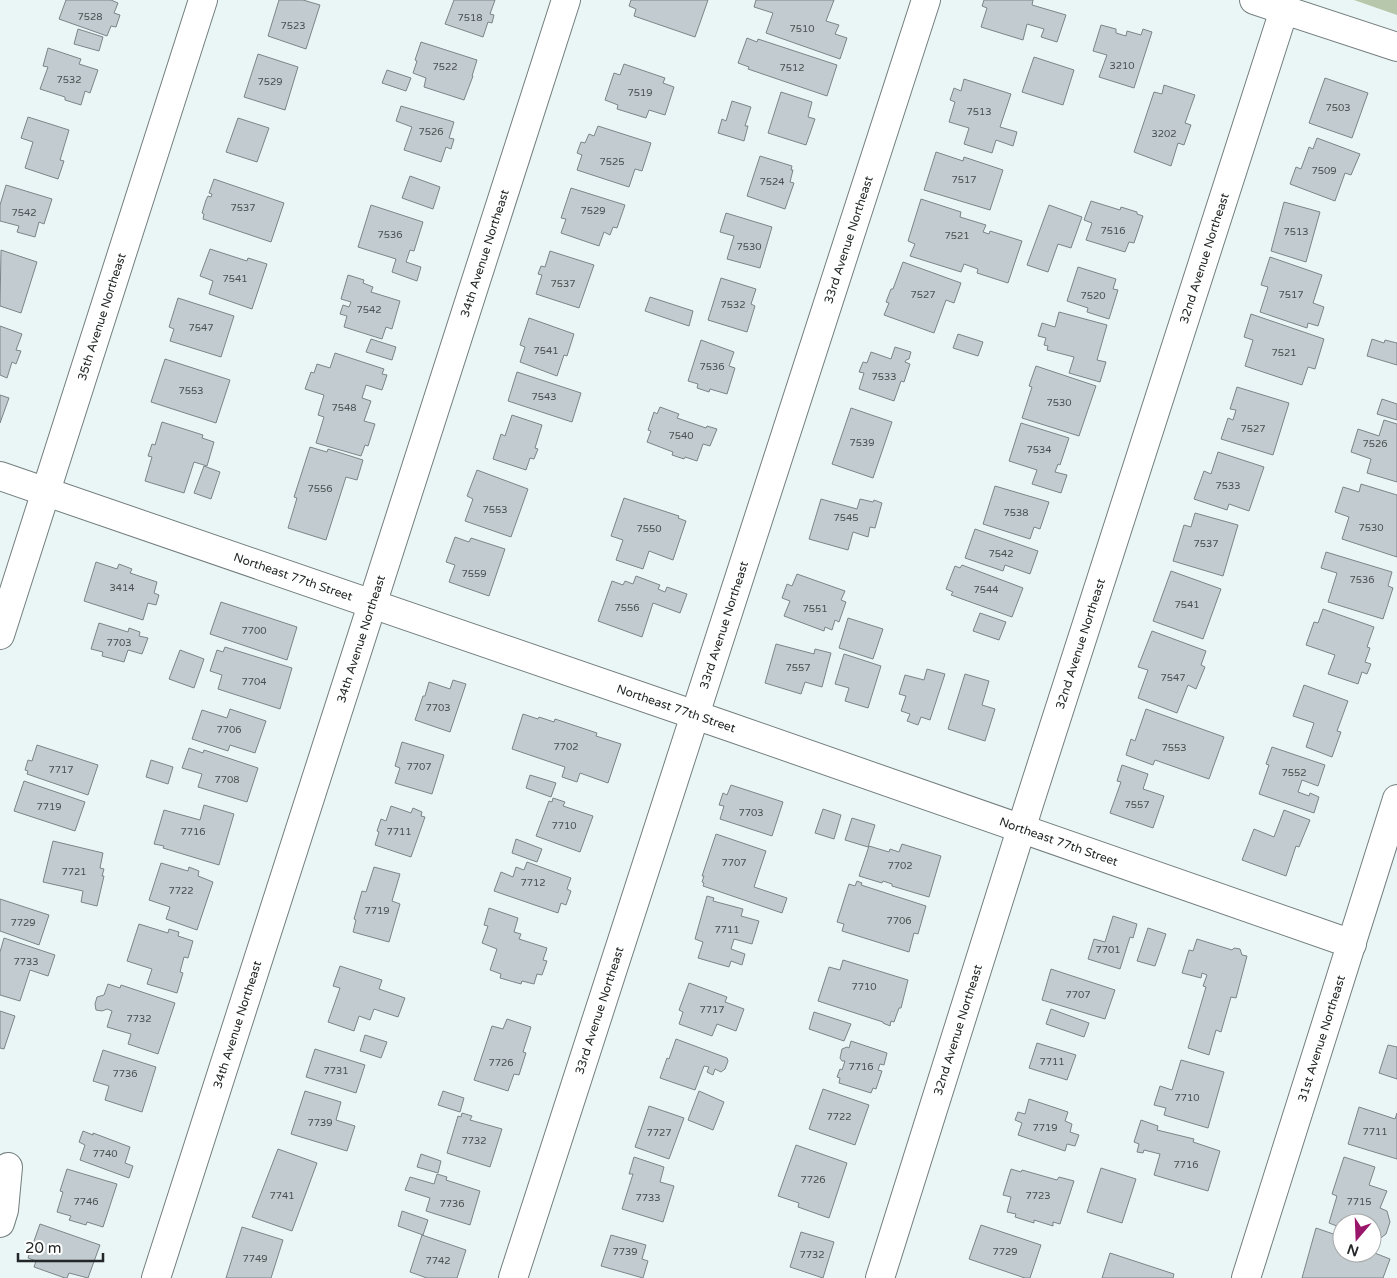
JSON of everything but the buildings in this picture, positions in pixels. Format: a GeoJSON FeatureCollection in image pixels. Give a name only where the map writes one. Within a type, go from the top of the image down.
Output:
{"type":"FeatureCollection","features":[{"type":"Feature","properties":{"kind":"street","name":"35th Avenue Northeast"},"geometry":{"type":"LineString","coordinates":[[0,635],[202,0]]}},
{"type":"Feature","properties":{"kind":"street","name":"34th Avenue Northeast"},"geometry":{"type":"LineString","coordinates":[[156,1278],[566,0]]}},
{"type":"Feature","properties":{"kind":"street","name":"33rd Avenue Northeast"},"geometry":{"type":"LineString","coordinates":[[512,1278],[926,0]]}},
{"type":"Feature","properties":{"kind":"street"},"geometry":{"type":"LineString","coordinates":[[1254,0],[1397,47]]}},
{"type":"Feature","properties":{"kind":"street","name":"32nd Avenue Northeast"},"geometry":{"type":"LineString","coordinates":[[880,1278],[1284,10]]}},
{"type":"Feature","properties":{"kind":"street","name":"Northeast 77th Street"},"geometry":{"type":"LineString","coordinates":[[0,476],[694,714],[1352,944]]}},
{"type":"Feature","properties":{"kind":"street","name":"31st Avenue Northeast"},"geometry":{"type":"LineString","coordinates":[[1246,1278],[1397,800]]}},
{"type":"Feature","properties":{"kind":"street"},"geometry":{"type":"LineString","coordinates":[[0,1223],[4,1210],[8,1167]]}},
{"type":"Feature","properties":{"kind":"green space"},"geometry":{"type":"Polygon","coordinates":[[[1354,0],[1397,0],[1397,15],[1354,0]]]}}]}
